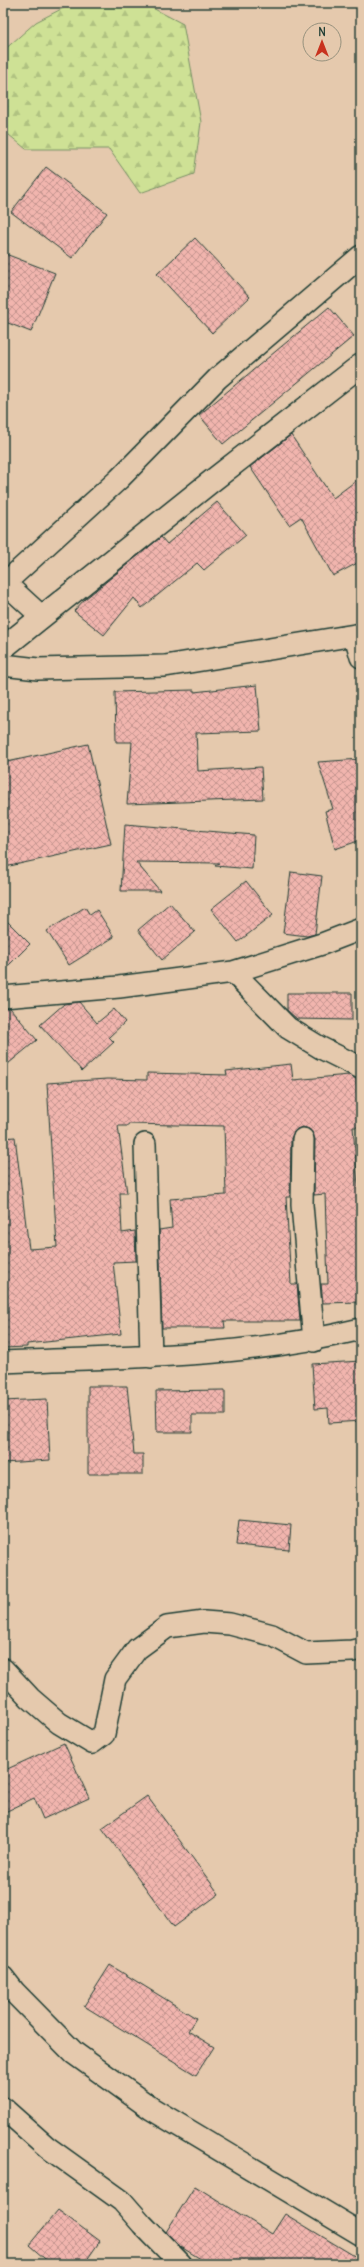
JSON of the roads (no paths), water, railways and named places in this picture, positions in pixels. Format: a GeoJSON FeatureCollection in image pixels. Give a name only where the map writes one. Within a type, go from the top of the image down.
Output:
{"type":"FeatureCollection","features":[{"type":"Feature","properties":{"kind":"street"},"geometry":{"type":"LineString","coordinates":[[41,616],[6,583],[119,479],[218,378],[361,256]]}},
{"type":"Feature","properties":{"kind":"street"},"geometry":{"type":"LineString","coordinates":[[3,648],[41,616],[361,365]]}},
{"type":"Feature","properties":{"kind":"street"},"geometry":{"type":"LineString","coordinates":[[3,665],[46,669],[165,666],[358,635],[361,657]]}},
{"type":"Feature","properties":{"kind":"street"},"geometry":{"type":"LineString","coordinates":[[3,997],[119,987],[233,972],[322,944],[361,929]]}},
{"type":"Feature","properties":{"kind":"street"},"geometry":{"type":"LineString","coordinates":[[233,972],[288,1028],[321,1048],[361,1068]]}},
{"type":"Feature","properties":{"kind":"street"},"geometry":{"type":"LineString","coordinates":[[302,1139],[302,1205],[314,1341]]}},
{"type":"Feature","properties":{"kind":"street"},"geometry":{"type":"LineString","coordinates":[[144,1144],[151,1357]]}},
{"type":"Feature","properties":{"kind":"street"},"geometry":{"type":"LineString","coordinates":[[3,1362],[181,1356],[314,1341],[361,1329]]}},
{"type":"Feature","properties":{"kind":"street"},"geometry":{"type":"LineString","coordinates":[[3,1669],[30,1698],[59,1723],[92,1743],[104,1734],[115,1679],[137,1649],[167,1627],[204,1622],[230,1624],[272,1635],[306,1653],[352,1651],[361,1649]]}},
{"type":"Feature","properties":{"kind":"street"},"geometry":{"type":"LineString","coordinates":[[3,1978],[14,1992],[80,2057],[152,2109],[361,2234]]}},
{"type":"Feature","properties":{"kind":"street"},"geometry":{"type":"LineString","coordinates":[[3,2108],[47,2147],[122,2201],[181,2264]]}}]}
